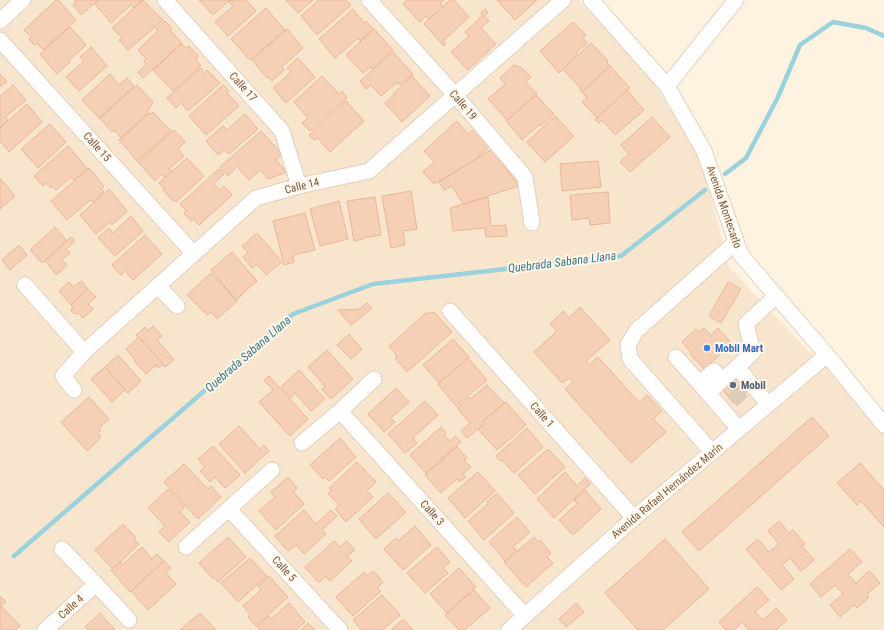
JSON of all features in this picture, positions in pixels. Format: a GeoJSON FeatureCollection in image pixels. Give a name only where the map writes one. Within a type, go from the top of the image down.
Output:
{"type":"FeatureCollection","features":[{"type":"Feature","properties":{"kind":"street"},"geometry":{"type":"LineString","coordinates":[[0,21],[23,0]]}},
{"type":"Feature","properties":{"kind":"street","name":"Calle 17"},"geometry":{"type":"LineString","coordinates":[[165,0],[282,131],[299,186]]}},
{"type":"Feature","properties":{"kind":"street","name":"Calle 19"},"geometry":{"type":"LineString","coordinates":[[369,0],[456,96],[525,177],[532,223]]}},
{"type":"Feature","properties":{"kind":"street","name":"Calle 14"},"geometry":{"type":"LineString","coordinates":[[74,390],[63,376],[84,352],[256,198],[299,186],[369,171],[456,96],[563,0]]}},
{"type":"Feature","properties":{"kind":"street","name":"Avenida Montecarlo"},"geometry":{"type":"LineString","coordinates":[[591,0],[667,86],[704,151],[741,255],[827,355],[884,425]]}},
{"type":"Feature","properties":{"kind":"street"},"geometry":{"type":"LineString","coordinates":[[667,86],[736,0]]}},
{"type":"Feature","properties":{"kind":"street","name":"Calle 15"},"geometry":{"type":"LineString","coordinates":[[0,40],[194,254]]}},
{"type":"Feature","properties":{"kind":"street"},"geometry":{"type":"LineString","coordinates":[[712,452],[630,359],[628,345],[636,331],[736,242]]}},
{"type":"Feature","properties":{"kind":"street"},"geometry":{"type":"LineString","coordinates":[[25,285],[84,352]]}},
{"type":"Feature","properties":{"kind":"street"},"geometry":{"type":"LineString","coordinates":[[158,286],[177,306]]}},
{"type":"Feature","properties":{"kind":"street"},"geometry":{"type":"LineString","coordinates":[[704,388],[722,380],[753,352],[746,324],[776,296]]}},
{"type":"Feature","properties":{"kind":"street","name":"Calle 1"},"geometry":{"type":"LineString","coordinates":[[450,311],[634,518]]}},
{"type":"Feature","properties":{"kind":"street","name":"Avenida Rafael Hernández Marín"},"geometry":{"type":"LineString","coordinates":[[509,630],[634,518],[827,355]]}},
{"type":"Feature","properties":{"kind":"street"},"geometry":{"type":"LineString","coordinates":[[676,357],[704,388],[727,405],[739,429]]}},
{"type":"Feature","properties":{"kind":"street"},"geometry":{"type":"LineString","coordinates":[[737,367],[748,387],[768,404]]}},
{"type":"Feature","properties":{"kind":"street"},"geometry":{"type":"LineString","coordinates":[[302,443],[374,380]]}},
{"type":"Feature","properties":{"kind":"street","name":"Calle 3"},"geometry":{"type":"LineString","coordinates":[[340,411],[525,616]]}},
{"type":"Feature","properties":{"kind":"street"},"geometry":{"type":"LineString","coordinates":[[186,547],[272,470]]}},
{"type":"Feature","properties":{"kind":"street","name":"Calle 5"},"geometry":{"type":"LineString","coordinates":[[229,509],[340,630]]}},
{"type":"Feature","properties":{"kind":"street"},"geometry":{"type":"LineString","coordinates":[[62,549],[129,620]]}},
{"type":"Feature","properties":{"kind":"street","name":"Calle 4"},"geometry":{"type":"LineString","coordinates":[[45,630],[96,584]]}},
{"type":"Feature","properties":{"kind":"shaded area"},"geometry":{"type":"Polygon","coordinates":[[[0,0],[579,0],[653,82],[701,159],[729,267],[811,354],[834,362],[884,425],[884,630],[0,630],[0,0]]]}},
{"type":"Feature","properties":{"kind":"building"},"geometry":{"type":"Polygon","coordinates":[[[56,0],[58,0],[76,20],[43,50],[37,43],[34,45],[29,39],[31,37],[24,30],[56,0]]]}},
{"type":"Feature","properties":{"kind":"building"},"geometry":{"type":"Polygon","coordinates":[[[74,0],[98,0],[81,15],[73,5],[76,2],[74,0]]]}},
{"type":"Feature","properties":{"kind":"building"},"geometry":{"type":"Polygon","coordinates":[[[99,0],[142,0],[134,8],[131,5],[111,23],[95,4],[99,0]]]}},
{"type":"Feature","properties":{"kind":"building"},"geometry":{"type":"Polygon","coordinates":[[[143,0],[163,20],[128,50],[119,40],[122,38],[112,28],[143,0]]]}},
{"type":"Feature","properties":{"kind":"building"},"geometry":{"type":"Polygon","coordinates":[[[199,0],[230,0],[213,15],[199,0]]]}},
{"type":"Feature","properties":{"kind":"building"},"geometry":{"type":"Polygon","coordinates":[[[231,0],[246,0],[256,11],[228,36],[215,22],[233,6],[229,2],[231,0]]]}},
{"type":"Feature","properties":{"kind":"building"},"geometry":{"type":"Polygon","coordinates":[[[286,0],[313,0],[298,13],[286,0]]]}},
{"type":"Feature","properties":{"kind":"building"},"geometry":{"type":"Polygon","coordinates":[[[319,0],[346,0],[351,5],[317,35],[301,16],[319,0]]]}},
{"type":"Feature","properties":{"kind":"building"},"geometry":{"type":"Polygon","coordinates":[[[407,0],[444,0],[440,4],[443,7],[429,19],[426,16],[420,22],[403,4],[407,0]]]}},
{"type":"Feature","properties":{"kind":"building"},"geometry":{"type":"Polygon","coordinates":[[[450,0],[454,0],[469,17],[443,41],[446,44],[444,46],[424,24],[450,0]]]}},
{"type":"Feature","properties":{"kind":"building"},"geometry":{"type":"Polygon","coordinates":[[[497,0],[537,0],[515,20],[497,0]]]}},
{"type":"Feature","properties":{"kind":"building"},"geometry":{"type":"Polygon","coordinates":[[[266,8],[285,30],[250,60],[231,39],[266,8]]]}},
{"type":"Feature","properties":{"kind":"building"},"geometry":{"type":"Polygon","coordinates":[[[353,9],[364,23],[366,21],[373,29],[360,41],[358,38],[335,58],[319,39],[353,9]]]}},
{"type":"Feature","properties":{"kind":"building"},"geometry":{"type":"Polygon","coordinates":[[[485,9],[488,13],[484,16],[489,21],[481,28],[496,44],[468,70],[451,52],[469,36],[465,32],[482,16],[481,12],[485,9]]]}},
{"type":"Feature","properties":{"kind":"building"},"geometry":{"type":"Polygon","coordinates":[[[165,21],[172,28],[170,30],[182,43],[143,78],[138,72],[147,64],[144,61],[146,59],[138,50],[158,31],[156,29],[165,21]]]}},
{"type":"Feature","properties":{"kind":"building"},"geometry":{"type":"Polygon","coordinates":[[[573,22],[586,35],[583,38],[587,43],[576,53],[578,55],[559,73],[540,51],[573,22]]]}},
{"type":"Feature","properties":{"kind":"building"},"geometry":{"type":"Polygon","coordinates":[[[70,27],[86,45],[69,60],[70,62],[57,74],[40,54],[70,27]]]}},
{"type":"Feature","properties":{"kind":"building"},"geometry":{"type":"Polygon","coordinates":[[[287,29],[303,48],[282,67],[284,70],[272,81],[268,77],[267,78],[252,60],[287,29]]]}},
{"type":"Feature","properties":{"kind":"building"},"geometry":{"type":"Polygon","coordinates":[[[374,29],[393,50],[372,69],[370,67],[363,73],[346,55],[374,29]]]}},
{"type":"Feature","properties":{"kind":"building"},"geometry":{"type":"Polygon","coordinates":[[[591,43],[608,61],[607,62],[610,66],[582,92],[563,69],[591,43]]]}},
{"type":"Feature","properties":{"kind":"building"},"geometry":{"type":"Polygon","coordinates":[[[182,44],[186,48],[189,46],[198,56],[196,60],[201,66],[173,91],[153,70],[182,44]]]}},
{"type":"Feature","properties":{"kind":"building"},"geometry":{"type":"Polygon","coordinates":[[[91,47],[107,66],[79,91],[66,77],[84,61],[80,57],[91,47]]]}},
{"type":"Feature","properties":{"kind":"building"},"geometry":{"type":"Polygon","coordinates":[[[393,52],[413,74],[400,85],[398,82],[381,96],[371,85],[366,89],[360,81],[393,52]]]}},
{"type":"Feature","properties":{"kind":"building"},"geometry":{"type":"Polygon","coordinates":[[[298,58],[315,77],[286,103],[273,88],[291,72],[287,68],[298,58]]]}},
{"type":"Feature","properties":{"kind":"building"},"geometry":{"type":"Polygon","coordinates":[[[514,65],[522,68],[531,77],[526,82],[537,94],[507,120],[488,99],[505,84],[500,78],[514,65]]]}},
{"type":"Feature","properties":{"kind":"building"},"geometry":{"type":"Polygon","coordinates":[[[610,66],[630,88],[597,118],[582,102],[587,98],[582,92],[610,66]]]}},
{"type":"Feature","properties":{"kind":"building"},"geometry":{"type":"Polygon","coordinates":[[[201,68],[204,73],[207,70],[220,83],[188,111],[181,103],[176,108],[167,98],[201,68]]]}},
{"type":"Feature","properties":{"kind":"building"},"geometry":{"type":"Polygon","coordinates":[[[0,74],[7,81],[0,87],[0,74]]]}},
{"type":"Feature","properties":{"kind":"building"},"geometry":{"type":"Polygon","coordinates":[[[110,74],[119,85],[127,78],[134,86],[99,118],[82,100],[110,74]]]}},
{"type":"Feature","properties":{"kind":"building"},"geometry":{"type":"Polygon","coordinates":[[[322,76],[339,94],[342,91],[347,98],[310,131],[302,123],[308,118],[294,102],[322,76]]]}},
{"type":"Feature","properties":{"kind":"building"},"geometry":{"type":"Polygon","coordinates":[[[412,76],[430,96],[402,122],[385,103],[412,76]]]}},
{"type":"Feature","properties":{"kind":"building"},"geometry":{"type":"Polygon","coordinates":[[[13,85],[26,100],[5,117],[8,120],[0,127],[0,96],[13,85]]]}},
{"type":"Feature","properties":{"kind":"building"},"geometry":{"type":"Polygon","coordinates":[[[137,85],[153,102],[147,112],[148,113],[121,138],[114,130],[112,132],[100,118],[137,85]]]}},
{"type":"Feature","properties":{"kind":"building"},"geometry":{"type":"Polygon","coordinates":[[[223,85],[229,91],[227,93],[239,106],[206,135],[189,116],[223,85]]]}},
{"type":"Feature","properties":{"kind":"building"},"geometry":{"type":"Polygon","coordinates":[[[627,90],[644,110],[615,135],[602,120],[599,123],[595,120],[627,90]]]}},
{"type":"Feature","properties":{"kind":"building"},"geometry":{"type":"Polygon","coordinates":[[[536,95],[554,114],[522,140],[506,121],[536,95]]]}},
{"type":"Feature","properties":{"kind":"building"},"geometry":{"type":"Polygon","coordinates":[[[346,101],[364,121],[330,152],[317,138],[314,140],[309,135],[346,101]]]}},
{"type":"Feature","properties":{"kind":"building"},"geometry":{"type":"Polygon","coordinates":[[[27,104],[42,122],[9,152],[0,141],[0,128],[27,104]]]}},
{"type":"Feature","properties":{"kind":"building"},"geometry":{"type":"Polygon","coordinates":[[[153,112],[171,131],[137,161],[119,140],[153,112]]]}},
{"type":"Feature","properties":{"kind":"building"},"geometry":{"type":"Polygon","coordinates":[[[245,114],[258,129],[229,154],[224,150],[218,155],[206,141],[223,126],[227,130],[245,114]]]}},
{"type":"Feature","properties":{"kind":"building"},"geometry":{"type":"Polygon","coordinates":[[[555,116],[574,136],[545,162],[527,142],[555,116]]]}},
{"type":"Feature","properties":{"kind":"building"},"geometry":{"type":"Polygon","coordinates":[[[652,117],[670,137],[630,172],[620,162],[629,154],[621,145],[652,117]]]}},
{"type":"Feature","properties":{"kind":"building"},"geometry":{"type":"Polygon","coordinates":[[[457,121],[468,134],[474,129],[490,146],[473,161],[434,184],[423,172],[434,162],[424,151],[457,121]]]}},
{"type":"Feature","properties":{"kind":"building"},"geometry":{"type":"Polygon","coordinates":[[[50,124],[66,142],[38,168],[21,149],[50,124]]]}},
{"type":"Feature","properties":{"kind":"building"},"geometry":{"type":"Polygon","coordinates":[[[174,130],[185,142],[178,149],[184,156],[169,169],[172,171],[165,178],[162,174],[155,181],[138,162],[174,130]]]}},
{"type":"Feature","properties":{"kind":"building"},"geometry":{"type":"Polygon","coordinates":[[[261,131],[282,154],[276,160],[287,172],[268,179],[260,170],[249,180],[237,167],[228,176],[220,167],[261,131]]]}},
{"type":"Feature","properties":{"kind":"building"},"geometry":{"type":"Polygon","coordinates":[[[68,146],[87,168],[74,180],[71,177],[56,190],[52,186],[51,188],[46,183],[43,186],[34,176],[68,146]]]}},
{"type":"Feature","properties":{"kind":"building"},"geometry":{"type":"Polygon","coordinates":[[[492,149],[519,186],[463,204],[452,186],[444,190],[439,182],[492,149]]]}},
{"type":"Feature","properties":{"kind":"building"},"geometry":{"type":"Polygon","coordinates":[[[187,158],[204,176],[176,202],[174,200],[173,201],[163,190],[164,188],[159,183],[187,158]]]}},
{"type":"Feature","properties":{"kind":"building"},"geometry":{"type":"Polygon","coordinates":[[[598,161],[601,187],[562,191],[560,164],[598,161]]]}},
{"type":"Feature","properties":{"kind":"building"},"geometry":{"type":"Polygon","coordinates":[[[89,168],[104,186],[101,189],[104,192],[93,202],[90,200],[67,220],[51,201],[89,168]]]}},
{"type":"Feature","properties":{"kind":"building"},"geometry":{"type":"Polygon","coordinates":[[[219,169],[224,174],[214,184],[220,190],[224,186],[232,195],[199,225],[194,219],[191,221],[184,213],[186,210],[180,204],[219,169]]]}},
{"type":"Feature","properties":{"kind":"building"},"geometry":{"type":"Polygon","coordinates":[[[0,178],[15,196],[0,209],[0,178]]]}},
{"type":"Feature","properties":{"kind":"building"},"geometry":{"type":"Polygon","coordinates":[[[109,189],[127,211],[112,225],[110,222],[96,234],[80,215],[109,189]]]}},
{"type":"Feature","properties":{"kind":"building"},"geometry":{"type":"Polygon","coordinates":[[[411,191],[417,229],[403,231],[405,245],[391,248],[382,196],[411,191]]]}},
{"type":"Feature","properties":{"kind":"building"},"geometry":{"type":"Polygon","coordinates":[[[608,192],[610,223],[590,225],[589,218],[572,220],[570,195],[608,192]]]}},
{"type":"Feature","properties":{"kind":"building"},"geometry":{"type":"Polygon","coordinates":[[[375,197],[381,235],[354,241],[347,201],[375,197]]]}},
{"type":"Feature","properties":{"kind":"building"},"geometry":{"type":"Polygon","coordinates":[[[488,197],[491,226],[506,225],[507,236],[486,237],[485,228],[453,231],[450,208],[488,197]]]}},
{"type":"Feature","properties":{"kind":"building"},"geometry":{"type":"Polygon","coordinates":[[[339,201],[348,239],[320,246],[310,209],[339,201]]]}},
{"type":"Feature","properties":{"kind":"building"},"geometry":{"type":"Polygon","coordinates":[[[305,213],[315,250],[293,255],[294,262],[284,265],[273,221],[305,213]]]}},
{"type":"Feature","properties":{"kind":"building"},"geometry":{"type":"Polygon","coordinates":[[[131,216],[143,231],[115,256],[98,238],[109,228],[113,233],[131,216]]]}},
{"type":"Feature","properties":{"kind":"building"},"geometry":{"type":"Polygon","coordinates":[[[55,227],[67,241],[42,263],[30,250],[55,227]]]}},
{"type":"Feature","properties":{"kind":"building"},"geometry":{"type":"Polygon","coordinates":[[[257,233],[282,262],[266,275],[257,264],[252,268],[243,257],[248,253],[242,246],[257,233]]]}},
{"type":"Feature","properties":{"kind":"building"},"geometry":{"type":"Polygon","coordinates":[[[145,235],[162,254],[133,280],[125,271],[121,275],[112,265],[145,235]]]}},
{"type":"Feature","properties":{"kind":"building"},"geometry":{"type":"Polygon","coordinates":[[[71,237],[75,241],[66,249],[70,253],[62,260],[67,265],[57,275],[45,261],[71,237]]]}},
{"type":"Feature","properties":{"kind":"building"},"geometry":{"type":"Polygon","coordinates":[[[19,245],[27,255],[10,270],[2,260],[19,245]]]}},
{"type":"Feature","properties":{"kind":"building"},"geometry":{"type":"Polygon","coordinates":[[[232,252],[257,281],[236,300],[211,270],[232,252]]]}},
{"type":"Feature","properties":{"kind":"building"},"geometry":{"type":"Polygon","coordinates":[[[211,273],[237,301],[217,319],[211,312],[207,315],[187,295],[211,273]]]}},
{"type":"Feature","properties":{"kind":"building"},"geometry":{"type":"Polygon","coordinates":[[[81,281],[88,289],[71,305],[59,291],[69,282],[73,287],[81,281]]]}},
{"type":"Feature","properties":{"kind":"building"},"geometry":{"type":"Polygon","coordinates":[[[728,282],[741,289],[721,323],[709,316],[728,282]]]}},
{"type":"Feature","properties":{"kind":"building"},"geometry":{"type":"Polygon","coordinates":[[[88,289],[96,297],[88,304],[93,309],[83,318],[78,313],[75,314],[71,311],[73,307],[71,305],[88,289]]]}},
{"type":"Feature","properties":{"kind":"building"},"geometry":{"type":"Polygon","coordinates":[[[367,303],[372,308],[351,325],[338,310],[360,309],[367,303]]]}},
{"type":"Feature","properties":{"kind":"building"},"geometry":{"type":"Polygon","coordinates":[[[580,307],[610,340],[586,361],[589,365],[598,357],[639,402],[647,395],[662,411],[653,419],[666,432],[631,463],[565,389],[573,382],[569,378],[562,383],[534,352],[557,331],[550,324],[563,311],[569,318],[580,307]]]}},
{"type":"Feature","properties":{"kind":"building"},"geometry":{"type":"Polygon","coordinates":[[[426,313],[435,313],[452,332],[407,372],[395,358],[397,356],[389,346],[426,313]]]}},
{"type":"Feature","properties":{"kind":"building"},"geometry":{"type":"Polygon","coordinates":[[[153,326],[162,336],[157,340],[174,360],[165,367],[136,335],[145,327],[148,331],[153,326]]]}},
{"type":"Feature","properties":{"kind":"building","name":"Mobil Mart"},"geometry":{"type":"Polygon","coordinates":[[[704,328],[711,335],[718,328],[732,344],[704,369],[690,354],[691,352],[682,342],[696,329],[699,332],[704,328]]]}},
{"type":"Feature","properties":{"kind":"building"},"geometry":{"type":"Polygon","coordinates":[[[349,334],[362,349],[351,359],[337,345],[349,334]]]}},
{"type":"Feature","properties":{"kind":"building"},"geometry":{"type":"Polygon","coordinates":[[[139,337],[163,364],[158,368],[156,365],[146,374],[134,361],[135,360],[126,349],[139,337]]]}},
{"type":"Feature","properties":{"kind":"building"},"geometry":{"type":"Polygon","coordinates":[[[453,339],[469,357],[439,383],[423,365],[453,339]]]}},
{"type":"Feature","properties":{"kind":"building"},"geometry":{"type":"Polygon","coordinates":[[[327,350],[353,379],[331,399],[322,389],[325,386],[308,367],[327,350]]]}},
{"type":"Feature","properties":{"kind":"building"},"geometry":{"type":"Polygon","coordinates":[[[118,355],[141,381],[128,393],[105,367],[118,355]]]}},
{"type":"Feature","properties":{"kind":"building"},"geometry":{"type":"Polygon","coordinates":[[[468,358],[487,380],[456,406],[438,384],[468,358]]]}},
{"type":"Feature","properties":{"kind":"building"},"geometry":{"type":"Polygon","coordinates":[[[105,367],[125,390],[112,402],[91,379],[105,367]]]}},
{"type":"Feature","properties":{"kind":"building"},"geometry":{"type":"Polygon","coordinates":[[[299,370],[325,399],[311,411],[295,393],[291,398],[281,387],[299,370]]]}},
{"type":"Feature","properties":{"kind":"building"},"geometry":{"type":"Polygon","coordinates":[[[269,376],[308,419],[290,436],[259,402],[273,390],[264,380],[269,376]]]}},
{"type":"Feature","properties":{"kind":"building"},"geometry":{"type":"Polygon","coordinates":[[[736,379],[747,391],[733,403],[723,390],[736,379]]]}},
{"type":"Feature","properties":{"kind":"building"},"geometry":{"type":"Polygon","coordinates":[[[487,385],[504,403],[482,422],[484,424],[467,438],[461,431],[470,423],[457,408],[469,397],[470,399],[487,385]]]}},
{"type":"Feature","properties":{"kind":"building"},"geometry":{"type":"Polygon","coordinates":[[[396,388],[409,402],[391,418],[395,422],[384,432],[368,414],[396,388]]]}},
{"type":"Feature","properties":{"kind":"building"},"geometry":{"type":"Polygon","coordinates":[[[89,397],[109,419],[99,428],[101,430],[98,433],[101,437],[87,451],[61,422],[89,397]]]}},
{"type":"Feature","properties":{"kind":"building"},"geometry":{"type":"Polygon","coordinates":[[[425,401],[438,415],[413,438],[417,443],[405,453],[388,434],[425,401]]]}},
{"type":"Feature","properties":{"kind":"building"},"geometry":{"type":"Polygon","coordinates":[[[506,402],[526,425],[497,450],[478,429],[484,424],[482,422],[506,402]]]}},
{"type":"Feature","properties":{"kind":"building"},"geometry":{"type":"Polygon","coordinates":[[[812,417],[829,436],[699,551],[682,532],[812,417]]]}},
{"type":"Feature","properties":{"kind":"building"},"geometry":{"type":"Polygon","coordinates":[[[239,426],[260,449],[264,445],[269,451],[245,473],[219,444],[239,426]]]}},
{"type":"Feature","properties":{"kind":"building"},"geometry":{"type":"Polygon","coordinates":[[[441,427],[446,433],[444,435],[450,441],[455,436],[461,442],[426,473],[410,455],[441,427]]]}},
{"type":"Feature","properties":{"kind":"building"},"geometry":{"type":"Polygon","coordinates":[[[527,428],[543,447],[514,473],[502,460],[500,461],[496,456],[527,428]]]}},
{"type":"Feature","properties":{"kind":"building"},"geometry":{"type":"Polygon","coordinates":[[[340,438],[356,457],[329,481],[325,477],[323,479],[310,465],[340,438]]]}},
{"type":"Feature","properties":{"kind":"building"},"geometry":{"type":"Polygon","coordinates":[[[213,446],[240,475],[225,488],[215,477],[210,482],[200,471],[205,467],[198,459],[213,446]]]}},
{"type":"Feature","properties":{"kind":"building"},"geometry":{"type":"Polygon","coordinates":[[[457,447],[467,458],[464,460],[471,467],[463,474],[466,477],[459,482],[457,479],[441,493],[425,475],[457,447]]]}},
{"type":"Feature","properties":{"kind":"building"},"geometry":{"type":"Polygon","coordinates":[[[548,449],[565,467],[535,494],[518,475],[548,449]]]}},
{"type":"Feature","properties":{"kind":"building"},"geometry":{"type":"Polygon","coordinates":[[[357,462],[376,482],[367,491],[373,497],[346,522],[335,509],[339,505],[328,494],[331,491],[329,488],[357,462]]]}},
{"type":"Feature","properties":{"kind":"building"},"geometry":{"type":"Polygon","coordinates":[[[860,463],[884,490],[884,527],[861,501],[857,505],[837,483],[860,463]]]}},
{"type":"Feature","properties":{"kind":"building"},"geometry":{"type":"Polygon","coordinates":[[[184,464],[208,489],[211,486],[221,497],[198,519],[164,482],[184,464]]]}},
{"type":"Feature","properties":{"kind":"building"},"geometry":{"type":"Polygon","coordinates":[[[478,472],[495,491],[465,518],[448,498],[478,472]]]}},
{"type":"Feature","properties":{"kind":"building"},"geometry":{"type":"Polygon","coordinates":[[[565,472],[577,486],[585,478],[590,484],[554,518],[537,499],[565,472]]]}},
{"type":"Feature","properties":{"kind":"building"},"geometry":{"type":"Polygon","coordinates":[[[288,477],[297,488],[293,491],[304,504],[276,530],[259,511],[275,497],[271,492],[288,477]]]}},
{"type":"Feature","properties":{"kind":"building"},"geometry":{"type":"Polygon","coordinates":[[[168,489],[185,507],[180,512],[190,522],[169,542],[159,532],[165,526],[148,508],[168,489]]]}},
{"type":"Feature","properties":{"kind":"building"},"geometry":{"type":"Polygon","coordinates":[[[585,490],[601,509],[573,535],[559,520],[577,504],[574,500],[585,490]]]}},
{"type":"Feature","properties":{"kind":"building"},"geometry":{"type":"Polygon","coordinates":[[[388,493],[406,512],[376,539],[359,519],[388,493]]]}},
{"type":"Feature","properties":{"kind":"building"},"geometry":{"type":"Polygon","coordinates":[[[497,493],[514,513],[484,540],[468,521],[488,504],[487,502],[497,493]]]}},
{"type":"Feature","properties":{"kind":"building"},"geometry":{"type":"Polygon","coordinates":[[[304,510],[316,524],[331,510],[337,516],[322,530],[326,534],[304,554],[296,545],[288,551],[275,536],[304,510]]]}},
{"type":"Feature","properties":{"kind":"building"},"geometry":{"type":"Polygon","coordinates":[[[517,517],[530,532],[513,547],[517,551],[505,561],[489,542],[517,517]]]}},
{"type":"Feature","properties":{"kind":"building"},"geometry":{"type":"Polygon","coordinates":[[[779,521],[789,533],[793,530],[805,544],[802,546],[814,560],[801,571],[790,558],[782,565],[794,579],[781,590],[746,549],[758,539],[769,552],[779,544],[768,531],[779,521]]]}},
{"type":"Feature","properties":{"kind":"building"},"geometry":{"type":"Polygon","coordinates":[[[123,524],[136,538],[134,540],[139,544],[113,569],[95,550],[123,524]]]}},
{"type":"Feature","properties":{"kind":"building"},"geometry":{"type":"Polygon","coordinates":[[[415,526],[431,545],[403,570],[384,549],[396,538],[398,541],[415,526]]]}},
{"type":"Feature","properties":{"kind":"building"},"geometry":{"type":"Polygon","coordinates":[[[228,537],[246,557],[218,582],[214,577],[212,578],[199,563],[228,537]]]}},
{"type":"Feature","properties":{"kind":"building"},"geometry":{"type":"Polygon","coordinates":[[[534,537],[538,542],[540,540],[551,553],[547,557],[553,563],[526,587],[504,562],[534,537]]]}},
{"type":"Feature","properties":{"kind":"building"},"geometry":{"type":"Polygon","coordinates":[[[665,539],[709,589],[663,630],[638,630],[605,593],[665,539]]]}},
{"type":"Feature","properties":{"kind":"building"},"geometry":{"type":"Polygon","coordinates":[[[334,541],[340,547],[347,541],[355,550],[347,556],[352,561],[330,581],[326,576],[319,583],[305,567],[334,541]]]}},
{"type":"Feature","properties":{"kind":"building"},"geometry":{"type":"Polygon","coordinates":[[[142,547],[152,559],[157,554],[164,561],[130,592],[111,570],[120,562],[122,565],[142,547]]]}},
{"type":"Feature","properties":{"kind":"building"},"geometry":{"type":"Polygon","coordinates":[[[437,547],[450,562],[443,568],[448,573],[425,593],[407,573],[437,547]]]}},
{"type":"Feature","properties":{"kind":"building"},"geometry":{"type":"Polygon","coordinates":[[[850,549],[862,562],[848,574],[856,583],[869,571],[880,583],[867,594],[869,597],[857,608],[854,605],[840,617],[830,605],[843,594],[835,585],[821,597],[810,584],[850,549]]]}},
{"type":"Feature","properties":{"kind":"building"},"geometry":{"type":"Polygon","coordinates":[[[250,558],[267,576],[238,602],[221,583],[250,558]]]}},
{"type":"Feature","properties":{"kind":"building"},"geometry":{"type":"Polygon","coordinates":[[[164,561],[171,568],[166,573],[176,584],[148,610],[131,591],[164,561]]]}},
{"type":"Feature","properties":{"kind":"building"},"geometry":{"type":"Polygon","coordinates":[[[459,568],[476,587],[447,613],[430,594],[459,568]]]}},
{"type":"Feature","properties":{"kind":"building"},"geometry":{"type":"Polygon","coordinates":[[[373,571],[383,582],[377,588],[381,591],[353,616],[336,597],[364,572],[367,576],[373,571]]]}},
{"type":"Feature","properties":{"kind":"building"},"geometry":{"type":"Polygon","coordinates":[[[269,576],[288,597],[256,626],[248,617],[250,614],[243,606],[261,590],[258,586],[269,576]]]}},
{"type":"Feature","properties":{"kind":"building"},"geometry":{"type":"Polygon","coordinates":[[[757,587],[769,600],[755,612],[763,620],[776,608],[787,620],[776,630],[749,630],[742,622],[734,630],[726,630],[719,622],[757,587]]]}},
{"type":"Feature","properties":{"kind":"building"},"geometry":{"type":"Polygon","coordinates":[[[474,590],[490,608],[465,630],[459,630],[445,615],[474,590]]]}},
{"type":"Feature","properties":{"kind":"building"},"geometry":{"type":"Polygon","coordinates":[[[382,595],[400,615],[383,630],[361,630],[353,620],[382,595]]]}},
{"type":"Feature","properties":{"kind":"building"},"geometry":{"type":"Polygon","coordinates":[[[0,596],[6,602],[1,606],[20,626],[15,630],[0,630],[0,596]]]}},
{"type":"Feature","properties":{"kind":"building"},"geometry":{"type":"Polygon","coordinates":[[[289,603],[305,622],[296,630],[260,630],[257,627],[269,616],[271,619],[289,603]]]}},
{"type":"Feature","properties":{"kind":"building"},"geometry":{"type":"Polygon","coordinates":[[[576,603],[584,612],[566,627],[559,619],[576,603]]]}},
{"type":"Feature","properties":{"kind":"building"},"geometry":{"type":"Polygon","coordinates":[[[100,613],[115,630],[88,630],[85,627],[100,613]]]}},
{"type":"Feature","properties":{"kind":"building"},"geometry":{"type":"Polygon","coordinates":[[[200,613],[216,630],[180,630],[200,613]]]}},
{"type":"Feature","properties":{"kind":"building"},"geometry":{"type":"Polygon","coordinates":[[[403,619],[413,630],[391,630],[403,619]]]}},
{"type":"Feature","properties":{"kind":"building"},"geometry":{"type":"Polygon","coordinates":[[[308,623],[315,630],[301,630],[308,623]]]}},
{"type":"Feature","properties":{"kind":"waterway","name":"Quebrada Sabana Llana"},"geometry":{"type":"LineString","coordinates":[[725,174],[746,158],[778,97],[800,45],[833,22],[866,28],[884,36]]}},
{"type":"Feature","properties":{"kind":"waterway","name":"Quebrada Sabana Llana"},"geometry":{"type":"LineString","coordinates":[[14,556],[293,314],[373,284],[621,256],[705,190]]}},
{"type":"Feature","properties":{"kind":"tunnel"},"geometry":{"type":"LineString","coordinates":[[732,401],[745,389]]}},
{"type":"Feature","properties":{"kind":"place","name":"Mobil Mart"},"geometry":{"type":"Point","coordinates":[707,348]}},
{"type":"Feature","properties":{"kind":"place","name":"Mobil"},"geometry":{"type":"Point","coordinates":[733,385]}}]}
